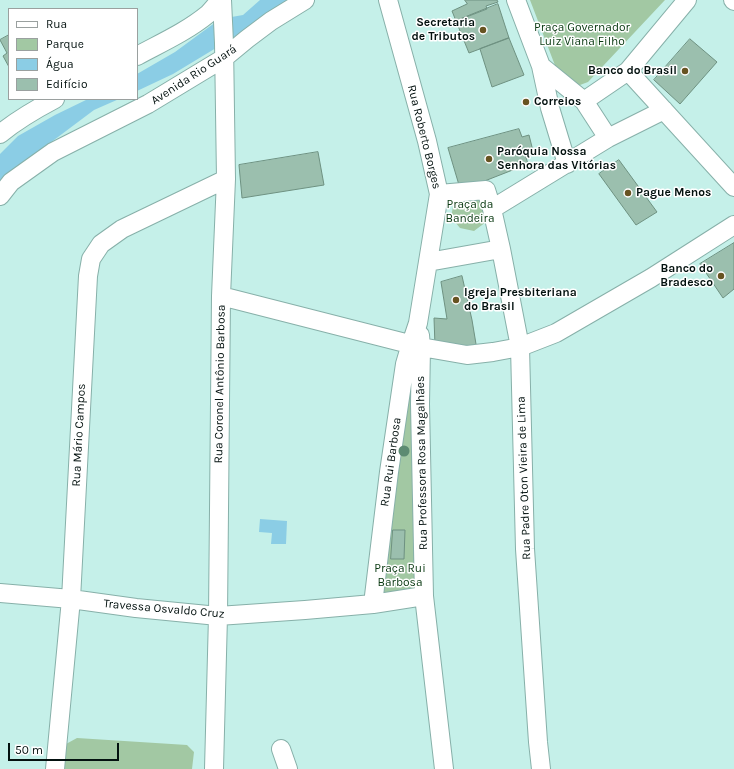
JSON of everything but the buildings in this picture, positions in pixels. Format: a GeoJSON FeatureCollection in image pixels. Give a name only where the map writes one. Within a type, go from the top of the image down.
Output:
{"type":"FeatureCollection","features":[{"type":"Feature","properties":{"kind":"street","name":"Avenida Rio Guará"},"geometry":{"type":"LineString","coordinates":[[0,196],[11,182],[53,152],[148,104],[224,50],[246,39],[271,21],[305,0]]}},
{"type":"Feature","properties":{"kind":"street","name":"Rua Roberto Borges"},"geometry":{"type":"LineString","coordinates":[[388,0],[427,141],[439,194],[418,322]]}},
{"type":"Feature","properties":{"kind":"street"},"geometry":{"type":"LineString","coordinates":[[516,0],[540,66],[550,108],[567,164]]}},
{"type":"Feature","properties":{"kind":"street"},"geometry":{"type":"LineString","coordinates":[[584,101],[628,71],[687,0]]}},
{"type":"Feature","properties":{"kind":"street","name":"Rua Coronel Antônio Barbosa"},"geometry":{"type":"LineString","coordinates":[[214,769],[218,616],[221,296],[226,179],[224,50],[221,3]]}},
{"type":"Feature","properties":{"kind":"street"},"geometry":{"type":"LineString","coordinates":[[138,55],[178,35],[221,3]]}},
{"type":"Feature","properties":{"kind":"street"},"geometry":{"type":"LineString","coordinates":[[540,66],[584,101],[608,138]]}},
{"type":"Feature","properties":{"kind":"street"},"geometry":{"type":"LineString","coordinates":[[628,71],[734,187]]}},
{"type":"Feature","properties":{"kind":"street"},"geometry":{"type":"LineString","coordinates":[[0,134],[38,108],[53,100]]}},
{"type":"Feature","properties":{"kind":"street"},"geometry":{"type":"LineString","coordinates":[[492,209],[608,138],[664,110]]}},
{"type":"Feature","properties":{"kind":"street","name":"Rua Mário Campos"},"geometry":{"type":"LineString","coordinates":[[55,769],[70,599],[88,276],[91,259],[101,244],[122,229],[226,179]]}},
{"type":"Feature","properties":{"kind":"street","name":"Rua Padre Oton Vieira de Lima"},"geometry":{"type":"LineString","coordinates":[[439,194],[486,190],[501,249],[520,347],[525,549],[541,769]]}},
{"type":"Feature","properties":{"kind":"street"},"geometry":{"type":"LineString","coordinates":[[221,296],[416,346],[467,355],[493,352],[520,347],[556,333],[650,278],[734,224]]}},
{"type":"Feature","properties":{"kind":"street"},"geometry":{"type":"LineString","coordinates":[[428,262],[501,249]]}},
{"type":"Feature","properties":{"kind":"street","name":"Rua Professora Rosa Magalhães"},"geometry":{"type":"LineString","coordinates":[[418,322],[416,346],[420,404],[424,596],[444,769]]}},
{"type":"Feature","properties":{"kind":"street","name":"Rua Rui Barbosa"},"geometry":{"type":"LineString","coordinates":[[372,604],[405,364],[416,346]]}},
{"type":"Feature","properties":{"kind":"street","name":"Travessa Osvaldo Cruz"},"geometry":{"type":"LineString","coordinates":[[0,593],[70,599],[136,608],[218,616],[372,604],[424,596]]}},
{"type":"Feature","properties":{"kind":"street"},"geometry":{"type":"LineString","coordinates":[[281,749],[288,769]]}},
{"type":"Feature","properties":{"kind":"green space","name":"Praça Governador Luiz Viana Filho"},"geometry":{"type":"Polygon","coordinates":[[[530,0],[665,0],[588,82],[580,85],[572,83],[556,68],[530,0]]]}},
{"type":"Feature","properties":{"kind":"green space","name":"Praça da Bandeira"},"geometry":{"type":"Polygon","coordinates":[[[465,194],[479,196],[488,208],[486,222],[474,231],[460,228],[451,217],[454,202],[465,194]]]}},
{"type":"Feature","properties":{"kind":"green space","name":"Praça Rui Barbosa"},"geometry":{"type":"Polygon","coordinates":[[[411,345],[424,596],[373,604],[411,345]]]}},
{"type":"Feature","properties":{"kind":"green space"},"geometry":{"type":"Polygon","coordinates":[[[77,738],[187,745],[194,752],[192,769],[63,769],[66,744],[77,738]]]}},
{"type":"Feature","properties":{"kind":"water"},"geometry":{"type":"Polygon","coordinates":[[[260,0],[288,0],[259,22],[173,74],[138,91],[138,73],[175,52],[220,19],[243,15],[260,0]]]}},
{"type":"Feature","properties":{"kind":"water"},"geometry":{"type":"Polygon","coordinates":[[[86,100],[117,100],[94,110],[10,173],[0,187],[0,154],[18,136],[55,115],[86,100]]]}},
{"type":"Feature","properties":{"kind":"water"},"geometry":{"type":"Polygon","coordinates":[[[260,519],[287,521],[286,544],[271,544],[272,533],[259,532],[260,519]]]}},
{"type":"Feature","properties":{"kind":"place","name":"Secretaria de Tributos"},"geometry":{"type":"Point","coordinates":[483,30]}},
{"type":"Feature","properties":{"kind":"place","name":"Banco do Brasil"},"geometry":{"type":"Point","coordinates":[685,71]}},
{"type":"Feature","properties":{"kind":"place","name":"Correios"},"geometry":{"type":"Point","coordinates":[526,102]}},
{"type":"Feature","properties":{"kind":"place","name":"Paróquia Nossa Senhora das Vitórias"},"geometry":{"type":"Point","coordinates":[489,159]}},
{"type":"Feature","properties":{"kind":"place","name":"Pague Menos"},"geometry":{"type":"Point","coordinates":[628,193]}},
{"type":"Feature","properties":{"kind":"place","name":"Banco do Bradesco"},"geometry":{"type":"Point","coordinates":[721,276]}},
{"type":"Feature","properties":{"kind":"place","name":"Igreja Presbiteriana do Brasil"},"geometry":{"type":"Point","coordinates":[456,300]}}]}
